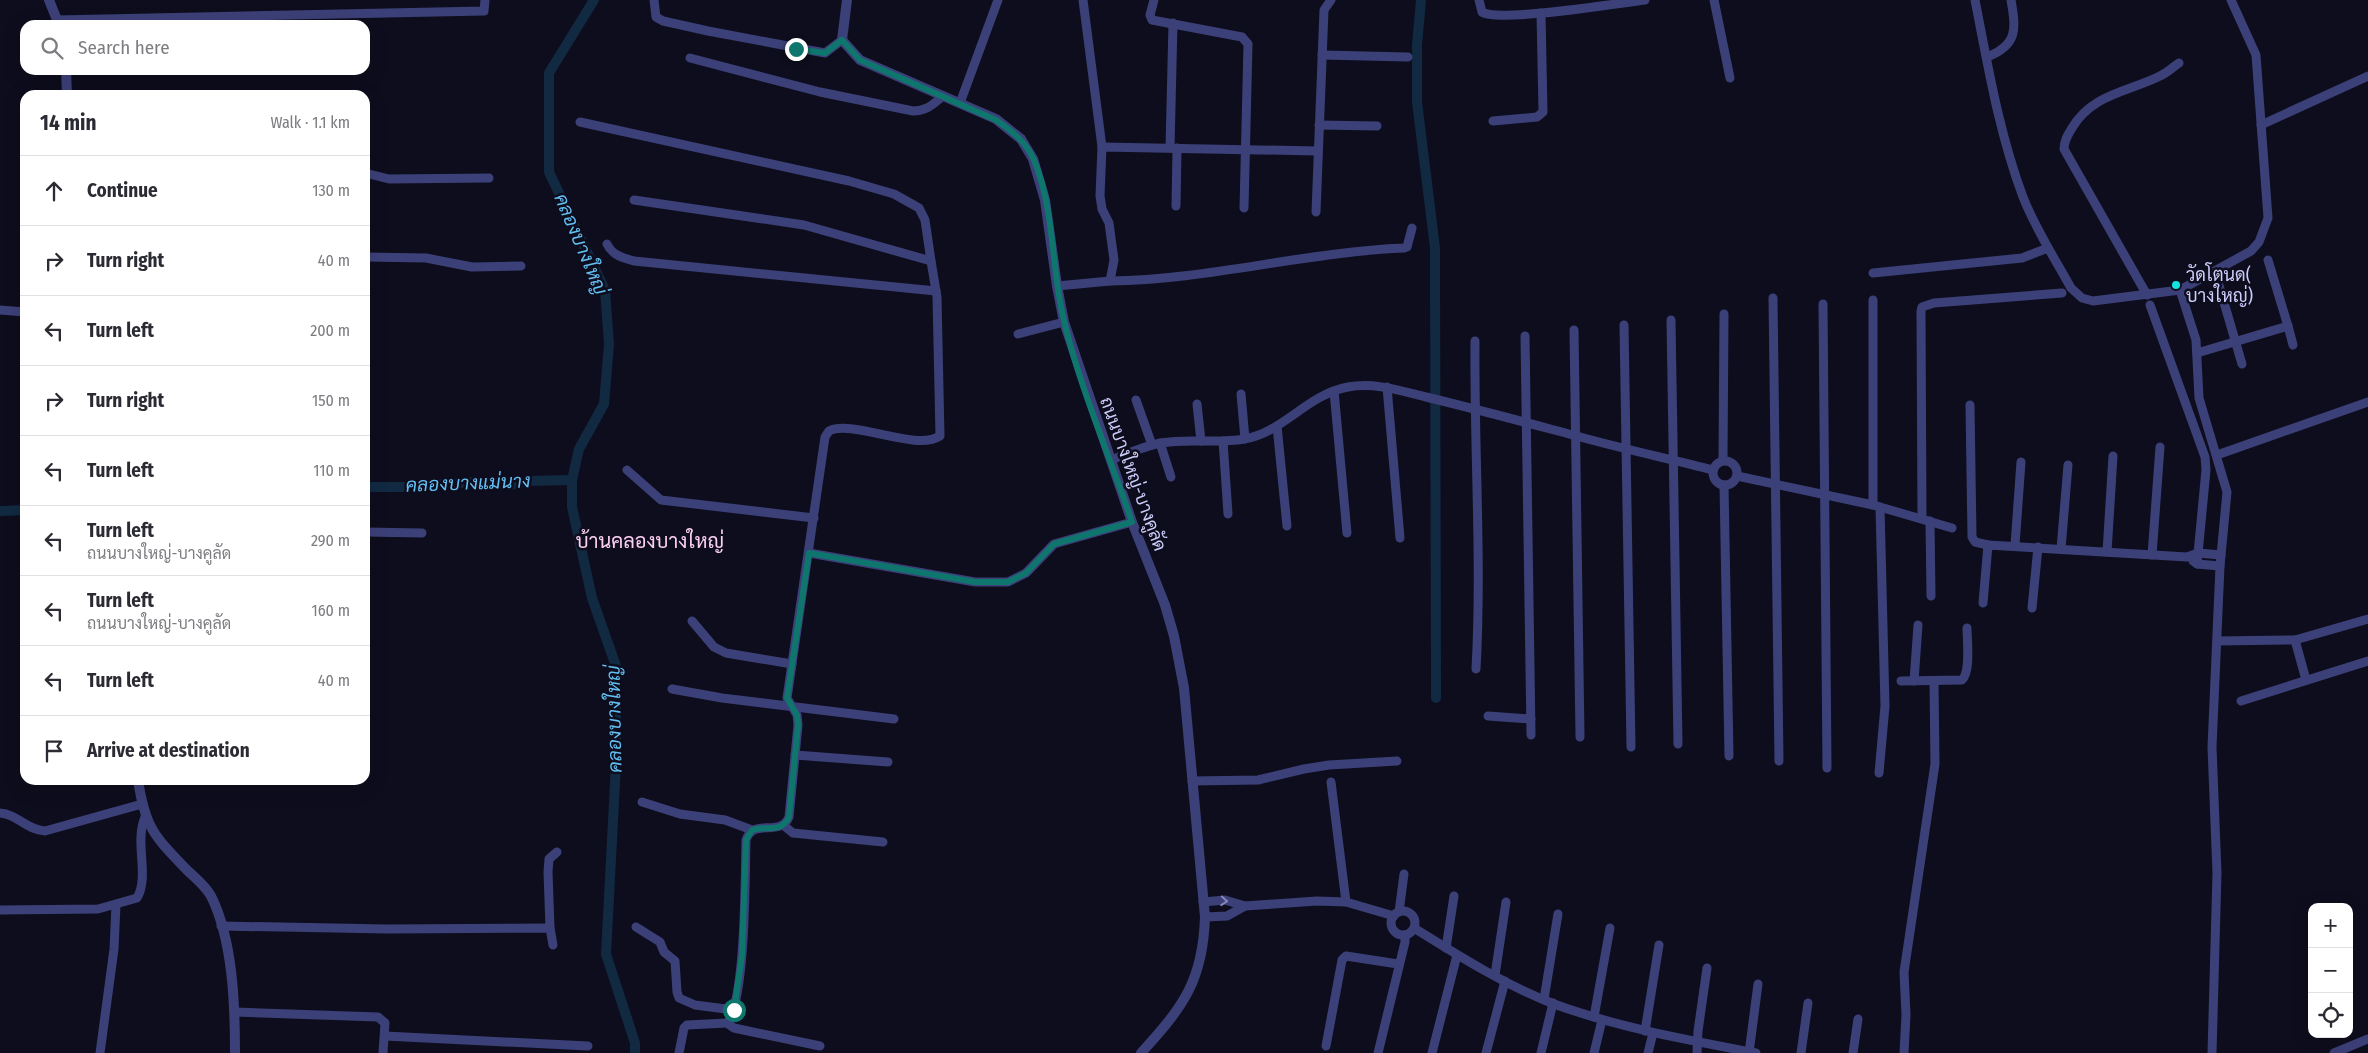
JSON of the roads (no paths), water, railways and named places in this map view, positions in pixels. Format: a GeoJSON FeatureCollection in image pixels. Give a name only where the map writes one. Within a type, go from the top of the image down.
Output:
{"type":"FeatureCollection","features":[{"type":"Feature","properties":{"kind":"street"},"geometry":{"type":"LineString","coordinates":[[48,0],[57,20]]}},
{"type":"Feature","properties":{"kind":"street"},"geometry":{"type":"LineString","coordinates":[[135,20],[484,11],[485,0]]}},
{"type":"Feature","properties":{"kind":"street"},"geometry":{"type":"LineString","coordinates":[[654,0],[656,17],[664,21],[825,53],[842,40],[847,0]]}},
{"type":"Feature","properties":{"kind":"street"},"geometry":{"type":"LineString","coordinates":[[960,103],[998,0]]}},
{"type":"Feature","properties":{"kind":"street"},"geometry":{"type":"LineString","coordinates":[[1083,0],[1102,147],[1100,196],[1102,209],[1109,223],[1114,260],[1110,281]]}},
{"type":"Feature","properties":{"kind":"street"},"geometry":{"type":"LineString","coordinates":[[1154,0],[1150,18],[1156,21],[1242,37],[1246,40],[1244,208]]}},
{"type":"Feature","properties":{"kind":"street"},"geometry":{"type":"LineString","coordinates":[[1316,212],[1324,10],[1331,0]]}},
{"type":"Feature","properties":{"kind":"street"},"geometry":{"type":"LineString","coordinates":[[1479,0],[1480,9],[1485,14],[1541,13],[1645,0]]}},
{"type":"Feature","properties":{"kind":"street"},"geometry":{"type":"LineString","coordinates":[[1714,0],[1730,78]]}},
{"type":"Feature","properties":{"kind":"street"},"geometry":{"type":"LineString","coordinates":[[1975,0],[1997,111],[2024,199],[2048,248],[2071,288],[2082,298],[2093,301],[2180,290],[2243,257],[2260,242],[2268,218],[2256,55],[2233,1]]}},
{"type":"Feature","properties":{"kind":"street"},"geometry":{"type":"LineString","coordinates":[[1986,57],[2000,52],[2011,42],[2014,17],[2012,0]]}},
{"type":"Feature","properties":{"kind":"street"},"geometry":{"type":"LineString","coordinates":[[1493,121],[1537,117],[1543,112],[1541,13]]}},
{"type":"Feature","properties":{"kind":"street"},"geometry":{"type":"LineString","coordinates":[[1173,23],[1173,148],[1176,206]]}},
{"type":"Feature","properties":{"kind":"street","name":"ถนนบางใหญ่-บางคูลัด"},"geometry":{"type":"LineString","coordinates":[[842,40],[860,60],[996,120],[1014,133],[1026,146],[1034,160],[1045,200],[1064,322],[1079,373],[1164,605],[1174,636],[1184,688],[1205,917],[1204,944],[1199,969],[1192,986],[1163,1029],[1141,1053]]}},
{"type":"Feature","properties":{"kind":"street"},"geometry":{"type":"LineString","coordinates":[[1322,55],[1408,57]]}},
{"type":"Feature","properties":{"kind":"street"},"geometry":{"type":"LineString","coordinates":[[690,58],[820,92],[913,111],[923,111],[933,106],[943,96]]}},
{"type":"Feature","properties":{"kind":"street"},"geometry":{"type":"LineString","coordinates":[[2147,295],[2064,149],[2064,143],[2075,122],[2093,105],[2107,96],[2160,76],[2179,63]]}},
{"type":"Feature","properties":{"kind":"street"},"geometry":{"type":"LineString","coordinates":[[66,75],[67,90]]}},
{"type":"Feature","properties":{"kind":"street"},"geometry":{"type":"LineString","coordinates":[[2260,125],[2368,76]]}},
{"type":"Feature","properties":{"kind":"street"},"geometry":{"type":"LineString","coordinates":[[580,122],[849,180],[894,194],[919,208],[925,220],[936,291],[940,436],[931,440],[888,436],[840,428],[829,431],[825,438],[787,698],[797,715],[798,725],[789,817],[783,825],[752,830],[725,820],[680,814],[642,802]]}},
{"type":"Feature","properties":{"kind":"street"},"geometry":{"type":"LineString","coordinates":[[1319,125],[1377,126]]}},
{"type":"Feature","properties":{"kind":"street"},"geometry":{"type":"LineString","coordinates":[[1102,147],[1318,151]]}},
{"type":"Feature","properties":{"kind":"street"},"geometry":{"type":"LineString","coordinates":[[370,174],[389,179],[489,178]]}},
{"type":"Feature","properties":{"kind":"street"},"geometry":{"type":"LineString","coordinates":[[634,200],[804,225],[931,261]]}},
{"type":"Feature","properties":{"kind":"street"},"geometry":{"type":"LineString","coordinates":[[1057,286],[1110,281],[1149,280],[1341,254],[1404,248],[1407,247],[1412,228]]}},
{"type":"Feature","properties":{"kind":"street"},"geometry":{"type":"LineString","coordinates":[[607,244],[610,250],[620,257],[634,261],[936,291]]}},
{"type":"Feature","properties":{"kind":"street"},"geometry":{"type":"LineString","coordinates":[[1873,274],[2009,260],[2033,255],[2048,248]]}},
{"type":"Feature","properties":{"kind":"street"},"geometry":{"type":"LineString","coordinates":[[370,257],[426,258],[472,266],[521,266]]}},
{"type":"Feature","properties":{"kind":"street"},"geometry":{"type":"LineString","coordinates":[[2268,260],[2293,344]]}},
{"type":"Feature","properties":{"kind":"street"},"geometry":{"type":"LineString","coordinates":[[2218,282],[2242,364]]}},
{"type":"Feature","properties":{"kind":"street"},"geometry":{"type":"LineString","coordinates":[[2180,290],[2188,312],[2198,353],[2199,398],[2227,492],[2220,566],[2212,747],[2217,873],[2212,1053]]}},
{"type":"Feature","properties":{"kind":"street"},"geometry":{"type":"LineString","coordinates":[[1931,596],[1926,520],[1922,306],[1934,303],[2062,292]]}},
{"type":"Feature","properties":{"kind":"street"},"geometry":{"type":"LineString","coordinates":[[1772,298],[1779,761]]}},
{"type":"Feature","properties":{"kind":"street"},"geometry":{"type":"LineString","coordinates":[[1873,300],[1876,506],[1885,706],[1879,773]]}},
{"type":"Feature","properties":{"kind":"street"},"geometry":{"type":"LineString","coordinates":[[1823,304],[1823,493],[1827,768]]}},
{"type":"Feature","properties":{"kind":"street"},"geometry":{"type":"LineString","coordinates":[[2150,305],[2205,457],[2197,564]]}},
{"type":"Feature","properties":{"kind":"street"},"geometry":{"type":"LineString","coordinates":[[0,310],[20,312]]}},
{"type":"Feature","properties":{"kind":"street"},"geometry":{"type":"LineString","coordinates":[[1723,460],[1724,314]]}},
{"type":"Feature","properties":{"kind":"street"},"geometry":{"type":"LineString","coordinates":[[1671,320],[1678,744]]}},
{"type":"Feature","properties":{"kind":"street"},"geometry":{"type":"LineString","coordinates":[[1018,334],[1064,322]]}},
{"type":"Feature","properties":{"kind":"street"},"geometry":{"type":"LineString","coordinates":[[1624,325],[1631,747]]}},
{"type":"Feature","properties":{"kind":"street"},"geometry":{"type":"LineString","coordinates":[[2198,353],[2288,326]]}},
{"type":"Feature","properties":{"kind":"street"},"geometry":{"type":"LineString","coordinates":[[1574,330],[1580,737]]}},
{"type":"Feature","properties":{"kind":"street"},"geometry":{"type":"LineString","coordinates":[[1525,336],[1524,422],[1531,734]]}},
{"type":"Feature","properties":{"kind":"street"},"geometry":{"type":"LineString","coordinates":[[1475,341],[1480,605],[1476,669]]}},
{"type":"Feature","properties":{"kind":"street"},"geometry":{"type":"LineString","coordinates":[[1111,460],[1156,444],[1245,439],[1266,433],[1300,408],[1334,392],[1357,386],[1387,387],[1713,470]]}},
{"type":"Feature","properties":{"kind":"street"},"geometry":{"type":"LineString","coordinates":[[1387,387],[1400,538]]}},
{"type":"Feature","properties":{"kind":"street"},"geometry":{"type":"LineString","coordinates":[[1334,392],[1347,533]]}},
{"type":"Feature","properties":{"kind":"street"},"geometry":{"type":"LineString","coordinates":[[1241,394],[1245,439]]}},
{"type":"Feature","properties":{"kind":"street"},"geometry":{"type":"LineString","coordinates":[[1136,400],[1171,477]]}},
{"type":"Feature","properties":{"kind":"street"},"geometry":{"type":"LineString","coordinates":[[2217,455],[2368,402]]}},
{"type":"Feature","properties":{"kind":"street"},"geometry":{"type":"LineString","coordinates":[[1197,404],[1200,442]]}},
{"type":"Feature","properties":{"kind":"street"},"geometry":{"type":"LineString","coordinates":[[1970,405],[1972,537],[1975,542],[1988,545],[2015,545],[2187,557],[2198,553],[2221,555]]}},
{"type":"Feature","properties":{"kind":"street"},"geometry":{"type":"LineString","coordinates":[[1277,426],[1287,526]]}},
{"type":"Feature","properties":{"kind":"street"},"geometry":{"type":"LineString","coordinates":[[1223,441],[1228,514]]}},
{"type":"Feature","properties":{"kind":"street"},"geometry":{"type":"LineString","coordinates":[[2152,555],[2160,447]]}},
{"type":"Feature","properties":{"kind":"street"},"geometry":{"type":"LineString","coordinates":[[2107,552],[2113,456]]}},
{"type":"Feature","properties":{"kind":"street"},"geometry":{"type":"LineString","coordinates":[[1723,460],[1732,462],[1736,466],[1737,476],[1732,484],[1724,485],[1714,480],[1713,470],[1723,460]]}},
{"type":"Feature","properties":{"kind":"street"},"geometry":{"type":"LineString","coordinates":[[2015,545],[2021,462]]}},
{"type":"Feature","properties":{"kind":"street"},"geometry":{"type":"LineString","coordinates":[[2060,549],[2068,465]]}},
{"type":"Feature","properties":{"kind":"street"},"geometry":{"type":"LineString","coordinates":[[627,470],[661,500],[814,518]]}},
{"type":"Feature","properties":{"kind":"street"},"geometry":{"type":"LineString","coordinates":[[1737,476],[1823,493],[1952,528]]}},
{"type":"Feature","properties":{"kind":"street"},"geometry":{"type":"LineString","coordinates":[[1724,485],[1729,756]]}},
{"type":"Feature","properties":{"kind":"street"},"geometry":{"type":"LineString","coordinates":[[809,553],[975,582],[1008,582],[1026,573],[1054,544],[1132,522]]}},
{"type":"Feature","properties":{"kind":"street"},"geometry":{"type":"LineString","coordinates":[[370,532],[422,533]]}},
{"type":"Feature","properties":{"kind":"street"},"geometry":{"type":"LineString","coordinates":[[1983,603],[1988,545]]}},
{"type":"Feature","properties":{"kind":"street"},"geometry":{"type":"LineString","coordinates":[[2032,608],[2038,547]]}},
{"type":"Feature","properties":{"kind":"street"},"geometry":{"type":"LineString","coordinates":[[2187,557],[2197,564],[2220,566]]}},
{"type":"Feature","properties":{"kind":"street"},"geometry":{"type":"LineString","coordinates":[[2217,640],[2295,640],[2368,620]]}},
{"type":"Feature","properties":{"kind":"street"},"geometry":{"type":"LineString","coordinates":[[692,621],[714,647],[726,653],[792,664]]}},
{"type":"Feature","properties":{"kind":"street"},"geometry":{"type":"LineString","coordinates":[[1914,682],[1918,625]]}},
{"type":"Feature","properties":{"kind":"street"},"geometry":{"type":"LineString","coordinates":[[1901,681],[1957,681],[1965,677],[1967,628]]}},
{"type":"Feature","properties":{"kind":"street"},"geometry":{"type":"LineString","coordinates":[[2295,640],[2306,680]]}},
{"type":"Feature","properties":{"kind":"street"},"geometry":{"type":"LineString","coordinates":[[2241,701],[2368,661]]}},
{"type":"Feature","properties":{"kind":"street"},"geometry":{"type":"LineString","coordinates":[[1904,1053],[1906,1015],[1904,972],[1935,764],[1934,682]]}},
{"type":"Feature","properties":{"kind":"street"},"geometry":{"type":"LineString","coordinates":[[672,689],[722,698],[790,704],[894,719]]}},
{"type":"Feature","properties":{"kind":"street"},"geometry":{"type":"LineString","coordinates":[[1488,716],[1531,719]]}},
{"type":"Feature","properties":{"kind":"street"},"geometry":{"type":"LineString","coordinates":[[795,755],[888,762]]}},
{"type":"Feature","properties":{"kind":"street"},"geometry":{"type":"LineString","coordinates":[[1192,782],[1258,780],[1304,768],[1397,761]]}},
{"type":"Feature","properties":{"kind":"street"},"geometry":{"type":"LineString","coordinates":[[1331,782],[1346,902]]}},
{"type":"Feature","properties":{"kind":"street"},"geometry":{"type":"LineString","coordinates":[[139,785],[146,817],[165,847],[210,895],[221,926],[233,988],[235,1053]]}},
{"type":"Feature","properties":{"kind":"street"},"geometry":{"type":"LineString","coordinates":[[0,813],[12,816],[32,830],[45,831],[142,804]]}},
{"type":"Feature","properties":{"kind":"street"},"geometry":{"type":"LineString","coordinates":[[0,910],[77,911],[98,909],[132,901],[140,894],[140,834],[146,817]]}},
{"type":"Feature","properties":{"kind":"street"},"geometry":{"type":"LineString","coordinates":[[783,825],[793,833],[883,842]]}},
{"type":"Feature","properties":{"kind":"street"},"geometry":{"type":"LineString","coordinates":[[727,1023],[734,1010],[742,955],[746,840],[752,830]]}},
{"type":"Feature","properties":{"kind":"street"},"geometry":{"type":"LineString","coordinates":[[553,945],[550,928],[548,872],[549,860],[557,852]]}},
{"type":"Feature","properties":{"kind":"street"},"geometry":{"type":"LineString","coordinates":[[1404,874],[1392,927],[1398,934],[1405,935]]}},
{"type":"Feature","properties":{"kind":"street"},"geometry":{"type":"LineString","coordinates":[[1446,948],[1454,896]]}},
{"type":"Feature","properties":{"kind":"street"},"geometry":{"type":"LineString","coordinates":[[1203,902],[1226,900],[1244,906],[1317,901],[1346,902],[1396,914],[1404,912],[1412,915],[1415,924],[1414,928],[1405,935],[1378,1053]]}},
{"type":"Feature","properties":{"kind":"street"},"geometry":{"type":"LineString","coordinates":[[1495,975],[1506,902]]}},
{"type":"Feature","properties":{"kind":"street"},"geometry":{"type":"LineString","coordinates":[[100,1053],[114,949],[116,905]]}},
{"type":"Feature","properties":{"kind":"street"},"geometry":{"type":"LineString","coordinates":[[1205,917],[1227,916],[1244,906]]}},
{"type":"Feature","properties":{"kind":"street"},"geometry":{"type":"LineString","coordinates":[[1541,1053],[1549,1001],[1558,914]]}},
{"type":"Feature","properties":{"kind":"street"},"geometry":{"type":"LineString","coordinates":[[221,926],[387,929],[550,928]]}},
{"type":"Feature","properties":{"kind":"street"},"geometry":{"type":"LineString","coordinates":[[636,927],[660,942],[664,952],[675,961],[679,998],[695,1005],[734,1010]]}},
{"type":"Feature","properties":{"kind":"street"},"geometry":{"type":"LineString","coordinates":[[1414,928],[1504,981],[1549,1001],[1598,1018],[1649,1032],[1751,1053],[1758,984]]}},
{"type":"Feature","properties":{"kind":"street"},"geometry":{"type":"LineString","coordinates":[[1594,1053],[1610,928]]}},
{"type":"Feature","properties":{"kind":"street"},"geometry":{"type":"LineString","coordinates":[[1648,1053],[1659,945]]}},
{"type":"Feature","properties":{"kind":"street"},"geometry":{"type":"LineString","coordinates":[[1432,1053],[1457,955]]}},
{"type":"Feature","properties":{"kind":"street"},"geometry":{"type":"LineString","coordinates":[[1326,1046],[1342,960],[1346,956],[1398,964]]}},
{"type":"Feature","properties":{"kind":"street"},"geometry":{"type":"LineString","coordinates":[[1697,1053],[1706,968]]}},
{"type":"Feature","properties":{"kind":"street"},"geometry":{"type":"LineString","coordinates":[[1486,1053],[1504,981]]}},
{"type":"Feature","properties":{"kind":"street"},"geometry":{"type":"LineString","coordinates":[[1801,1053],[1808,1003]]}},
{"type":"Feature","properties":{"kind":"street"},"geometry":{"type":"LineString","coordinates":[[235,1012],[368,1016],[382,1020],[384,1024],[383,1053]]}},
{"type":"Feature","properties":{"kind":"street"},"geometry":{"type":"LineString","coordinates":[[1853,1053],[1858,1019]]}},
{"type":"Feature","properties":{"kind":"street"},"geometry":{"type":"LineString","coordinates":[[679,1053],[684,1028],[687,1024],[727,1023],[734,1028],[820,1046]]}},
{"type":"Feature","properties":{"kind":"street"},"geometry":{"type":"LineString","coordinates":[[385,1036],[588,1046]]}},
{"type":"Feature","properties":{"kind":"street"},"geometry":{"type":"LineString","coordinates":[[2334,1053],[2368,1039]]}},
{"type":"Feature","properties":{"kind":"waterway","name":"คลองบางใหญ่"},"geometry":{"type":"LineString","coordinates":[[594,0],[549,73],[549,172],[605,290],[609,344],[604,404],[579,449],[572,480],[572,507],[592,598],[616,666],[616,764],[606,954],[635,1043],[635,1053]]}},
{"type":"Feature","properties":{"kind":"waterway"},"geometry":{"type":"LineString","coordinates":[[1421,0],[1417,45],[1417,102],[1435,248],[1436,698]]}},
{"type":"Feature","properties":{"kind":"waterway","name":"คลองบางแม่นาง"},"geometry":{"type":"LineString","coordinates":[[370,487],[406,487],[485,481],[511,485],[528,481],[572,480]]}},
{"type":"Feature","properties":{"kind":"waterway","name":"คลองบางแม่นาง"},"geometry":{"type":"LineString","coordinates":[[0,511],[20,510]]}},
{"type":"Feature","properties":{"kind":"place","name":"วัดโตนด( บางใหญ่)"},"geometry":{"type":"Point","coordinates":[2176,285]}},
{"type":"Feature","properties":{"kind":"district","name":"บ้านคลองบางใหญ่"},"geometry":{"type":"Point","coordinates":[650,541]}}]}
